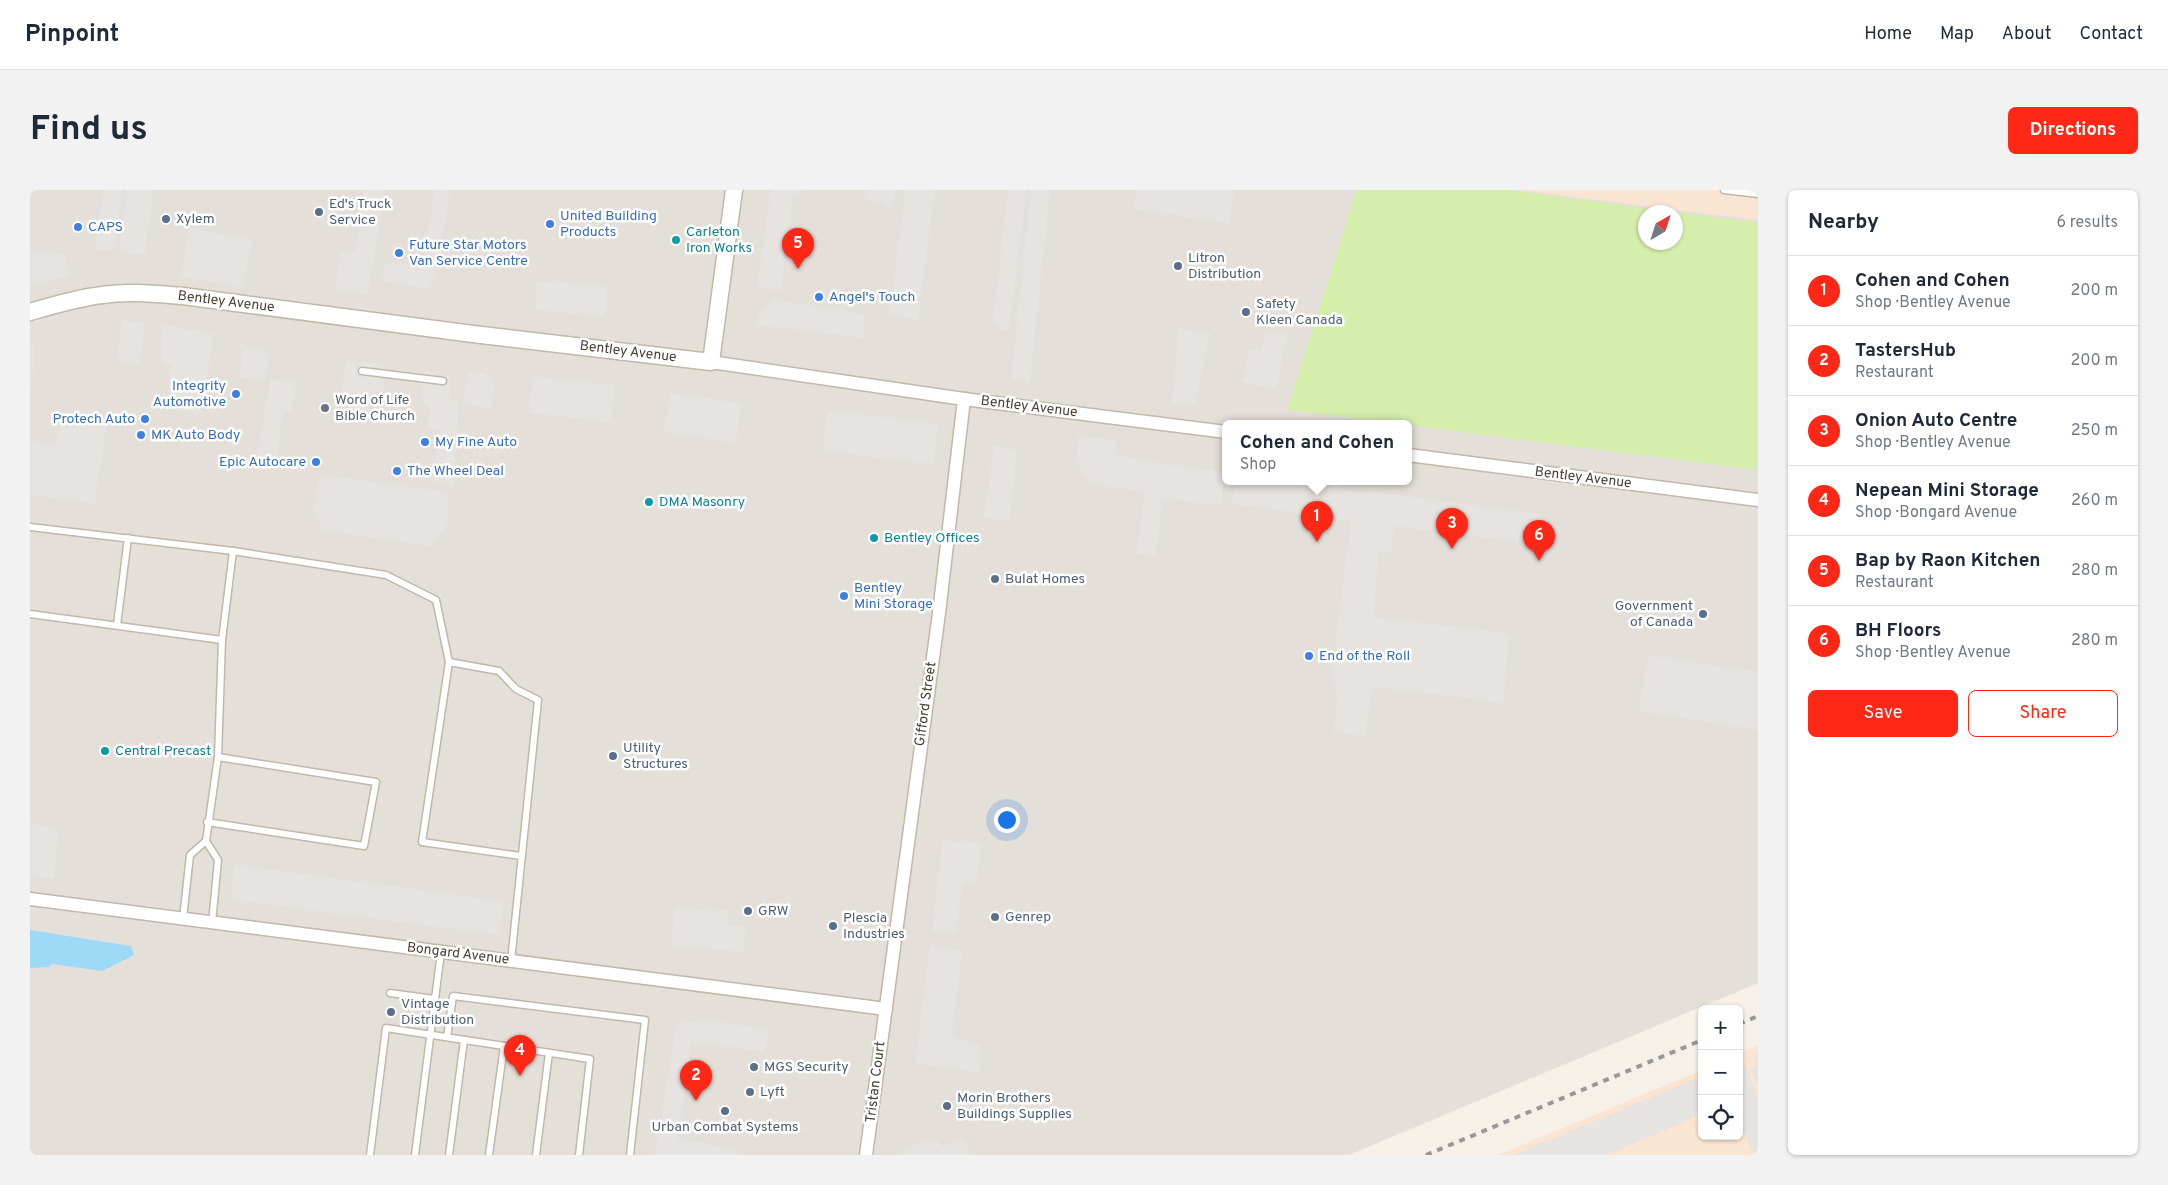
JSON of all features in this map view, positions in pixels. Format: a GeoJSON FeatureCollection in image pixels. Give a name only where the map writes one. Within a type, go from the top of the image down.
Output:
{"type":"FeatureCollection","features":[{"type":"Feature","properties":{"kind":"street"},"geometry":{"type":"LineString","coordinates":[[711,362],[734,190]]}},
{"type":"Feature","properties":{"kind":"street","name":"Bentley Avenue"},"geometry":{"type":"LineString","coordinates":[[30,312],[102,294],[135,293],[183,296],[473,334],[711,362],[964,399],[1222,431]]}},
{"type":"Feature","properties":{"kind":"street","name":"Gifford Street"},"geometry":{"type":"LineString","coordinates":[[886,1008],[938,614],[964,399]]}},
{"type":"Feature","properties":{"kind":"street","name":"Bentley Avenue"},"geometry":{"type":"LineString","coordinates":[[1412,456],[1758,500]]}},
{"type":"Feature","properties":{"kind":"street","name":"Bongard Avenue"},"geometry":{"type":"LineString","coordinates":[[30,899],[886,1008]]}},
{"type":"Feature","properties":{"kind":"street","name":"Tristan Court"},"geometry":{"type":"LineString","coordinates":[[866,1155],[886,1008]]}},
{"type":"Feature","properties":{"kind":"lane"},"geometry":{"type":"LineString","coordinates":[[1724,190],[1758,194]]}},
{"type":"Feature","properties":{"kind":"lane"},"geometry":{"type":"LineString","coordinates":[[362,371],[443,381]]}},
{"type":"Feature","properties":{"kind":"lane"},"geometry":{"type":"LineString","coordinates":[[30,527],[233,551],[386,576],[436,600],[449,662],[422,842],[521,856]]}},
{"type":"Feature","properties":{"kind":"lane"},"geometry":{"type":"LineString","coordinates":[[117,625],[128,538]]}},
{"type":"Feature","properties":{"kind":"lane"},"geometry":{"type":"LineString","coordinates":[[212,922],[218,860],[206,841],[207,822],[218,757],[222,640],[233,551]]}},
{"type":"Feature","properties":{"kind":"lane"},"geometry":{"type":"LineString","coordinates":[[30,614],[222,640]]}},
{"type":"Feature","properties":{"kind":"lane"},"geometry":{"type":"LineString","coordinates":[[449,662],[499,671],[516,689],[538,700],[511,961]]}},
{"type":"Feature","properties":{"kind":"lane"},"geometry":{"type":"LineString","coordinates":[[207,822],[364,846],[376,782],[218,757]]}},
{"type":"Feature","properties":{"kind":"lane"},"geometry":{"type":"LineString","coordinates":[[183,919],[190,855],[206,841]]}},
{"type":"Feature","properties":{"kind":"lane"},"geometry":{"type":"LineString","coordinates":[[415,1155],[441,952]]}},
{"type":"Feature","properties":{"kind":"lane"},"geometry":{"type":"LineString","coordinates":[[390,993],[434,999]]}},
{"type":"Feature","properties":{"kind":"lane"},"geometry":{"type":"LineString","coordinates":[[447,1037],[453,996],[645,1020],[630,1155]]}},
{"type":"Feature","properties":{"kind":"lane"},"geometry":{"type":"LineString","coordinates":[[370,1155],[386,1028],[590,1059],[579,1155]]}},
{"type":"Feature","properties":{"kind":"lane"},"geometry":{"type":"LineString","coordinates":[[449,1155],[464,1040]]}},
{"type":"Feature","properties":{"kind":"lane"},"geometry":{"type":"LineString","coordinates":[[490,1155],[504,1046]]}},
{"type":"Feature","properties":{"kind":"lane"},"geometry":{"type":"LineString","coordinates":[[536,1155],[549,1053]]}},
{"type":"Feature","properties":{"kind":"shaded area"},"geometry":{"type":"Polygon","coordinates":[[[30,190],[1517,190],[1638,205],[1638,250],[1683,250],[1683,211],[1758,220],[1758,983],[1706,1005],[1698,1005],[1698,1008],[1349,1155],[30,1155],[30,190]]]}},
{"type":"Feature","properties":{"kind":"shaded area"},"geometry":{"type":"Polygon","coordinates":[[[103,190],[122,190],[115,249],[95,249],[103,190]]]}},
{"type":"Feature","properties":{"kind":"shaded area"},"geometry":{"type":"Polygon","coordinates":[[[127,190],[153,190],[145,255],[119,252],[127,190]]]}},
{"type":"Feature","properties":{"kind":"shaded area"},"geometry":{"type":"Polygon","coordinates":[[[365,190],[385,190],[368,294],[335,289],[341,251],[355,253],[365,190]]]}},
{"type":"Feature","properties":{"kind":"shaded area"},"geometry":{"type":"Polygon","coordinates":[[[435,190],[450,190],[437,270],[427,290],[382,280],[386,263],[423,265],[435,190]]]}},
{"type":"Feature","properties":{"kind":"shaded area"},"geometry":{"type":"Polygon","coordinates":[[[771,190],[803,190],[802,195],[793,196],[781,290],[757,287],[771,190]]]}},
{"type":"Feature","properties":{"kind":"shaded area"},"geometry":{"type":"Polygon","coordinates":[[[869,190],[895,190],[892,208],[864,199],[869,190]]]}},
{"type":"Feature","properties":{"kind":"shaded area"},"geometry":{"type":"Polygon","coordinates":[[[905,190],[935,190],[918,320],[889,316],[905,190]]]}},
{"type":"Feature","properties":{"kind":"shaded area"},"geometry":{"type":"Polygon","coordinates":[[[1008,190],[1026,190],[1009,330],[1001,329],[993,322],[1008,190]]]}},
{"type":"Feature","properties":{"kind":"shaded area"},"geometry":{"type":"Polygon","coordinates":[[[1031,190],[1050,190],[1030,382],[1011,380],[1031,190]]]}},
{"type":"Feature","properties":{"kind":"shaded area"},"geometry":{"type":"Polygon","coordinates":[[[1136,190],[1234,190],[1229,224],[1134,209],[1136,190]]]}},
{"type":"Feature","properties":{"kind":"shaded area"},"geometry":{"type":"Polygon","coordinates":[[[1517,190],[1758,190],[1758,220],[1683,211],[1683,205],[1638,205],[1517,190]]]}},
{"type":"Feature","properties":{"kind":"shaded area"},"geometry":{"type":"Polygon","coordinates":[[[189,228],[252,239],[243,287],[181,277],[189,228]]]}},
{"type":"Feature","properties":{"kind":"shaded area"},"geometry":{"type":"Polygon","coordinates":[[[30,250],[65,254],[71,275],[30,285],[30,250]]]}},
{"type":"Feature","properties":{"kind":"shaded area"},"geometry":{"type":"Polygon","coordinates":[[[555,281],[608,286],[605,316],[535,310],[537,283],[555,281]]]}},
{"type":"Feature","properties":{"kind":"shaded area"},"geometry":{"type":"Polygon","coordinates":[[[773,300],[865,314],[863,338],[757,325],[759,311],[773,300]]]}},
{"type":"Feature","properties":{"kind":"shaded area"},"geometry":{"type":"Polygon","coordinates":[[[122,320],[145,323],[139,365],[117,362],[122,320]]]}},
{"type":"Feature","properties":{"kind":"shaded area"},"geometry":{"type":"Polygon","coordinates":[[[163,325],[214,334],[201,412],[166,409],[171,366],[161,362],[163,325]]]}},
{"type":"Feature","properties":{"kind":"shaded area"},"geometry":{"type":"Polygon","coordinates":[[[1179,328],[1210,333],[1195,404],[1172,403],[1179,328]]]}},
{"type":"Feature","properties":{"kind":"shaded area"},"geometry":{"type":"Polygon","coordinates":[[[1266,330],[1288,333],[1276,390],[1241,382],[1249,350],[1262,351],[1266,330]]]}},
{"type":"Feature","properties":{"kind":"shaded area"},"geometry":{"type":"Polygon","coordinates":[[[30,345],[35,345],[32,386],[30,386],[30,345]]]}},
{"type":"Feature","properties":{"kind":"shaded area"},"geometry":{"type":"Polygon","coordinates":[[[252,346],[269,352],[264,382],[240,377],[242,352],[252,346]]]}},
{"type":"Feature","properties":{"kind":"shaded area"},"geometry":{"type":"Polygon","coordinates":[[[346,361],[385,364],[384,391],[371,392],[367,419],[350,416],[352,396],[341,392],[346,361]]]}},
{"type":"Feature","properties":{"kind":"shaded area"},"geometry":{"type":"Polygon","coordinates":[[[425,371],[450,377],[450,398],[458,403],[454,488],[433,483],[439,431],[427,427],[430,407],[421,402],[425,371]]]}},
{"type":"Feature","properties":{"kind":"shaded area"},"geometry":{"type":"Polygon","coordinates":[[[469,372],[484,373],[494,379],[491,409],[463,403],[469,372]]]}},
{"type":"Feature","properties":{"kind":"shaded area"},"geometry":{"type":"Polygon","coordinates":[[[532,376],[614,385],[611,422],[529,413],[532,376]]]}},
{"type":"Feature","properties":{"kind":"shaded area"},"geometry":{"type":"Polygon","coordinates":[[[270,379],[296,380],[292,412],[283,412],[276,462],[257,460],[270,379]]]}},
{"type":"Feature","properties":{"kind":"shaded area"},"geometry":{"type":"Polygon","coordinates":[[[670,393],[742,403],[736,443],[664,432],[670,393]]]}},
{"type":"Feature","properties":{"kind":"shaded area"},"geometry":{"type":"Polygon","coordinates":[[[828,410],[938,424],[933,464],[823,451],[828,410]]]}},
{"type":"Feature","properties":{"kind":"shaded area"},"geometry":{"type":"Polygon","coordinates":[[[60,418],[106,425],[95,504],[30,495],[30,441],[56,445],[60,418]]]}},
{"type":"Feature","properties":{"kind":"shaded area"},"geometry":{"type":"Polygon","coordinates":[[[1078,436],[1115,440],[1117,454],[1172,465],[1222,472],[1223,485],[1221,505],[1162,499],[1156,556],[1137,553],[1144,492],[1090,483],[1076,463],[1078,436]]]}},
{"type":"Feature","properties":{"kind":"shaded area"},"geometry":{"type":"Polygon","coordinates":[[[994,445],[1016,450],[1010,521],[984,518],[994,445]]]}},
{"type":"Feature","properties":{"kind":"shaded area"},"geometry":{"type":"Polygon","coordinates":[[[320,475],[449,492],[447,525],[432,546],[323,531],[313,510],[320,475]]]}},
{"type":"Feature","properties":{"kind":"shaded area"},"geometry":{"type":"Polygon","coordinates":[[[1234,485],[1340,485],[1341,491],[1373,492],[1540,514],[1556,528],[1552,546],[1395,526],[1391,553],[1379,551],[1373,617],[1510,634],[1503,703],[1373,687],[1365,736],[1334,733],[1338,696],[1331,678],[1351,521],[1232,504],[1234,485]]]}},
{"type":"Feature","properties":{"kind":"shaded area"},"geometry":{"type":"Polygon","coordinates":[[[1648,655],[1758,672],[1758,730],[1639,711],[1648,655]]]}},
{"type":"Feature","properties":{"kind":"shaded area"},"geometry":{"type":"Polygon","coordinates":[[[30,823],[58,828],[54,878],[30,877],[30,823]]]}},
{"type":"Feature","properties":{"kind":"shaded area"},"geometry":{"type":"Polygon","coordinates":[[[942,840],[982,843],[977,884],[963,883],[955,934],[932,932],[942,840]]]}},
{"type":"Feature","properties":{"kind":"shaded area"},"geometry":{"type":"Polygon","coordinates":[[[235,865],[503,901],[499,935],[230,900],[235,865]]]}},
{"type":"Feature","properties":{"kind":"shaded area"},"geometry":{"type":"Polygon","coordinates":[[[674,907],[728,911],[727,926],[745,927],[744,952],[671,947],[674,907]]]}},
{"type":"Feature","properties":{"kind":"shaded area"},"geometry":{"type":"Polygon","coordinates":[[[930,945],[962,950],[952,1037],[981,1046],[979,1073],[915,1063],[930,945]]]}},
{"type":"Feature","properties":{"kind":"shaded area"},"geometry":{"type":"Polygon","coordinates":[[[701,1020],[769,1029],[765,1052],[691,1041],[678,1139],[737,1149],[738,1155],[655,1155],[677,1023],[701,1020]]]}},
{"type":"Feature","properties":{"kind":"shaded area"},"geometry":{"type":"Polygon","coordinates":[[[1758,1045],[1758,1155],[1498,1155],[1698,1072],[1698,1140],[1743,1140],[1743,1051],[1758,1045]]]}},
{"type":"Feature","properties":{"kind":"shaded area"},"geometry":{"type":"Polygon","coordinates":[[[1758,1053],[1758,1087],[1751,1070],[1757,1066],[1755,1054],[1758,1053]]]}},
{"type":"Feature","properties":{"kind":"shaded area"},"geometry":{"type":"Polygon","coordinates":[[[1743,1061],[1758,1097],[1758,1155],[1754,1155],[1743,1133],[1743,1061]]]}},
{"type":"Feature","properties":{"kind":"shaded area"},"geometry":{"type":"Polygon","coordinates":[[[1698,1078],[1698,1116],[1606,1155],[1513,1155],[1698,1078]]]}},
{"type":"Feature","properties":{"kind":"shaded area"},"geometry":{"type":"Polygon","coordinates":[[[934,1137],[943,1147],[960,1139],[967,1142],[971,1155],[902,1155],[903,1150],[934,1137]]]}},
{"type":"Feature","properties":{"kind":"green space"},"geometry":{"type":"Polygon","coordinates":[[[1357,190],[1509,190],[1638,207],[1638,250],[1683,250],[1683,213],[1758,223],[1758,470],[1412,426],[1412,420],[1367,420],[1287,410],[1357,190]]]}},
{"type":"Feature","properties":{"kind":"water"},"geometry":{"type":"Polygon","coordinates":[[[30,930],[131,946],[134,955],[102,971],[52,964],[49,967],[30,968],[30,930]]]}},
{"type":"Feature","properties":{"kind":"railway"},"geometry":{"type":"LineString","coordinates":[[1743,1022],[1758,1016]]}},
{"type":"Feature","properties":{"kind":"railway"},"geometry":{"type":"LineString","coordinates":[[1426,1155],[1698,1042]]}},
{"type":"Feature","properties":{"kind":"place","name":"Ed's Truck Service"},"geometry":{"type":"Point","coordinates":[319,212]}},
{"type":"Feature","properties":{"kind":"place","name":"Xylem"},"geometry":{"type":"Point","coordinates":[166,219]}},
{"type":"Feature","properties":{"kind":"place","name":"United Building Products"},"geometry":{"type":"Point","coordinates":[550,224]}},
{"type":"Feature","properties":{"kind":"place","name":"CAPS"},"geometry":{"type":"Point","coordinates":[78,227]}},
{"type":"Feature","properties":{"kind":"place","name":"Carleton Iron Works"},"geometry":{"type":"Point","coordinates":[676,240]}},
{"type":"Feature","properties":{"kind":"place","name":"Future Star Motors Van Service Centre"},"geometry":{"type":"Point","coordinates":[399,253]}},
{"type":"Feature","properties":{"kind":"place","name":"Litron Distribution"},"geometry":{"type":"Point","coordinates":[1178,266]}},
{"type":"Feature","properties":{"kind":"place","name":"Bap by Raon Kitchen"},"geometry":{"type":"Point","coordinates":[798,269]}},
{"type":"Feature","properties":{"kind":"place","name":"Angel's Touch"},"geometry":{"type":"Point","coordinates":[819,297]}},
{"type":"Feature","properties":{"kind":"place","name":"Safety Kleen Canada"},"geometry":{"type":"Point","coordinates":[1246,312]}},
{"type":"Feature","properties":{"kind":"place","name":"Integrity Automotive"},"geometry":{"type":"Point","coordinates":[236,394]}},
{"type":"Feature","properties":{"kind":"place","name":"Word of Life Bible Church"},"geometry":{"type":"Point","coordinates":[325,408]}},
{"type":"Feature","properties":{"kind":"place","name":"Protech Auto"},"geometry":{"type":"Point","coordinates":[145,419]}},
{"type":"Feature","properties":{"kind":"place","name":"MK Auto Body"},"geometry":{"type":"Point","coordinates":[141,435]}},
{"type":"Feature","properties":{"kind":"place","name":"My Fine Auto"},"geometry":{"type":"Point","coordinates":[425,442]}},
{"type":"Feature","properties":{"kind":"place","name":"Epic Autocare"},"geometry":{"type":"Point","coordinates":[316,462]}},
{"type":"Feature","properties":{"kind":"place","name":"The Wheel Deal"},"geometry":{"type":"Point","coordinates":[397,471]}},
{"type":"Feature","properties":{"kind":"place","name":"DMA Masonry"},"geometry":{"type":"Point","coordinates":[649,502]}},
{"type":"Feature","properties":{"kind":"place","name":"Bentley Offices"},"geometry":{"type":"Point","coordinates":[874,538]}},
{"type":"Feature","properties":{"kind":"place","name":"Cohen and Cohen"},"geometry":{"type":"Point","coordinates":[1317,542]}},
{"type":"Feature","properties":{"kind":"place","name":"Onion Auto Centre"},"geometry":{"type":"Point","coordinates":[1452,549]}},
{"type":"Feature","properties":{"kind":"place","name":"BH Floors"},"geometry":{"type":"Point","coordinates":[1539,561]}},
{"type":"Feature","properties":{"kind":"place","name":"Bulat Homes"},"geometry":{"type":"Point","coordinates":[995,579]}},
{"type":"Feature","properties":{"kind":"place","name":"Bentley Mini Storage"},"geometry":{"type":"Point","coordinates":[844,596]}},
{"type":"Feature","properties":{"kind":"place","name":"Government of Canada"},"geometry":{"type":"Point","coordinates":[1703,614]}},
{"type":"Feature","properties":{"kind":"place","name":"End of the Roll"},"geometry":{"type":"Point","coordinates":[1309,656]}},
{"type":"Feature","properties":{"kind":"place","name":"Central Precast"},"geometry":{"type":"Point","coordinates":[105,751]}},
{"type":"Feature","properties":{"kind":"place","name":"Utility Structures"},"geometry":{"type":"Point","coordinates":[613,756]}},
{"type":"Feature","properties":{"kind":"place","name":"GRW"},"geometry":{"type":"Point","coordinates":[748,911]}},
{"type":"Feature","properties":{"kind":"place","name":"Genrep"},"geometry":{"type":"Point","coordinates":[995,917]}},
{"type":"Feature","properties":{"kind":"place","name":"Plescia Industries"},"geometry":{"type":"Point","coordinates":[833,926]}},
{"type":"Feature","properties":{"kind":"place","name":"Vintage Distribution"},"geometry":{"type":"Point","coordinates":[391,1012]}},
{"type":"Feature","properties":{"kind":"place","name":"MGS Security"},"geometry":{"type":"Point","coordinates":[754,1067]}},
{"type":"Feature","properties":{"kind":"place","name":"Nepean Mini Storage"},"geometry":{"type":"Point","coordinates":[520,1076]}},
{"type":"Feature","properties":{"kind":"place","name":"Lyft"},"geometry":{"type":"Point","coordinates":[750,1092]}},
{"type":"Feature","properties":{"kind":"place","name":"TastersHub"},"geometry":{"type":"Point","coordinates":[696,1101]}},
{"type":"Feature","properties":{"kind":"place","name":"Morin Brothers Buildings Supplies"},"geometry":{"type":"Point","coordinates":[947,1106]}},
{"type":"Feature","properties":{"kind":"place","name":"Urban Combat Systems"},"geometry":{"type":"Point","coordinates":[725,1111]}}]}
